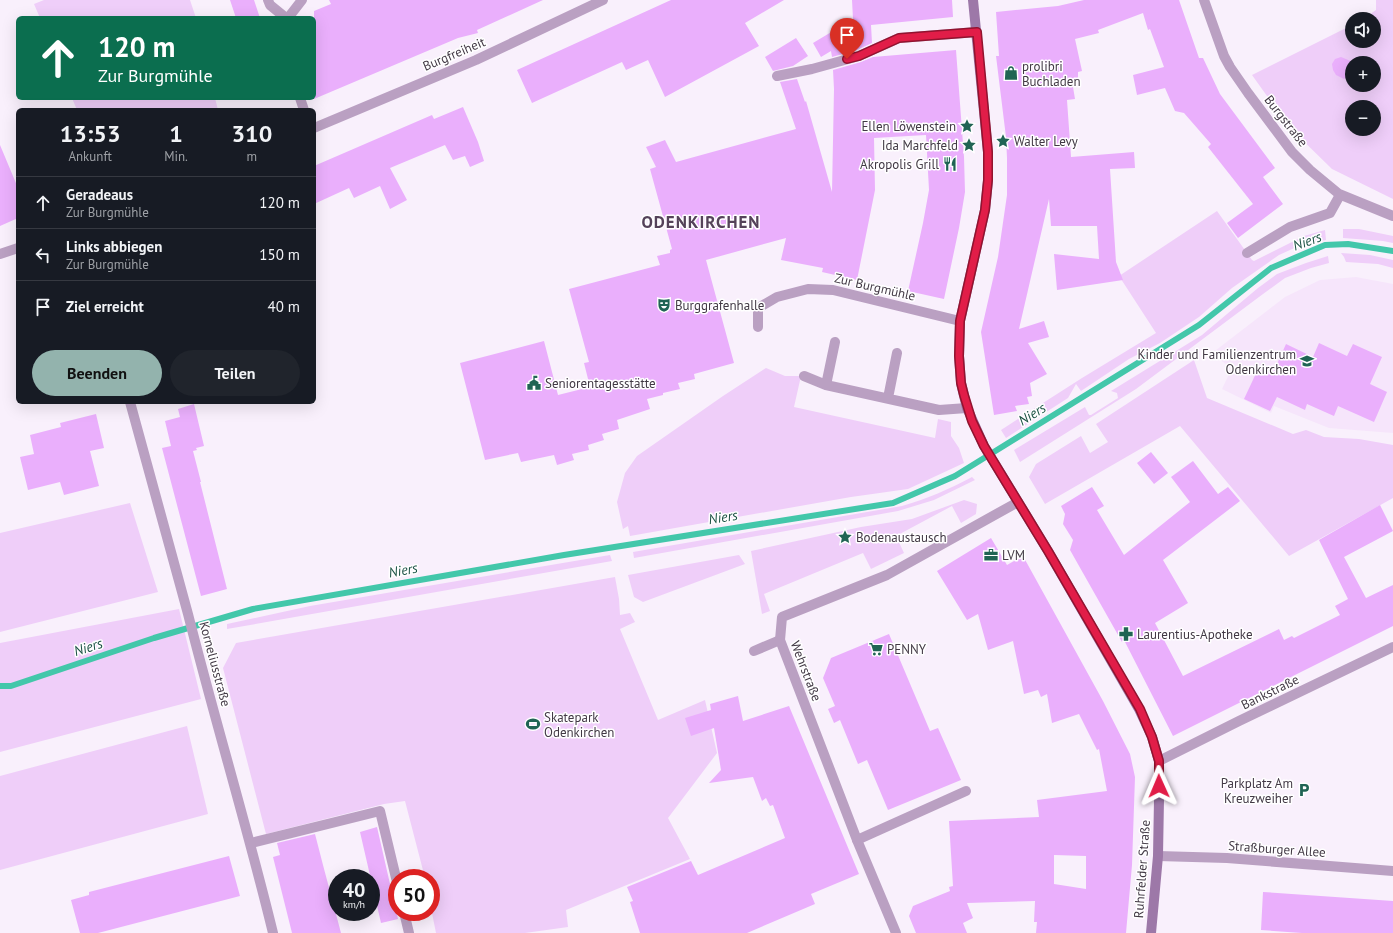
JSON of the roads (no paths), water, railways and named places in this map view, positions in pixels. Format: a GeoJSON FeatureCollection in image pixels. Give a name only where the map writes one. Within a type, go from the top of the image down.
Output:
{"type":"FeatureCollection","features":[{"type":"Feature","properties":{"kind":"main road"},"geometry":{"type":"LineString","coordinates":[[967,408],[961,383],[959,338],[960,321],[985,210],[988,180],[988,152],[973,0]]}},
{"type":"Feature","properties":{"kind":"main road","name":"Ruhrfelder Straße"},"geometry":{"type":"LineString","coordinates":[[967,408],[984,446],[1052,558],[1140,709],[1152,737],[1159,761],[1158,856],[1150,933]]}},
{"type":"Feature","properties":{"kind":"street"},"geometry":{"type":"LineString","coordinates":[[268,0],[270,5],[284,16]]}},
{"type":"Feature","properties":{"kind":"street"},"geometry":{"type":"LineString","coordinates":[[289,16],[302,0]]}},
{"type":"Feature","properties":{"kind":"street","name":"Burgfreiheit"},"geometry":{"type":"LineString","coordinates":[[316,127],[476,60],[603,0]]}},
{"type":"Feature","properties":{"kind":"street","name":"Burgstraße"},"geometry":{"type":"LineString","coordinates":[[1204,0],[1224,56],[1236,77],[1292,152],[1310,170],[1340,195],[1393,216]]}},
{"type":"Feature","properties":{"kind":"street"},"geometry":{"type":"LineString","coordinates":[[777,76],[812,69],[859,56],[899,38],[977,32]]}},
{"type":"Feature","properties":{"kind":"street"},"geometry":{"type":"LineString","coordinates":[[1248,253],[1290,227],[1330,213],[1340,195]]}},
{"type":"Feature","properties":{"kind":"street"},"geometry":{"type":"LineString","coordinates":[[0,254],[16,249]]}},
{"type":"Feature","properties":{"kind":"street","name":"Zur Burgmühle"},"geometry":{"type":"LineString","coordinates":[[758,327],[758,308],[777,297],[808,289],[833,290],[960,321]]}},
{"type":"Feature","properties":{"kind":"street"},"geometry":{"type":"LineString","coordinates":[[826,385],[835,342]]}},
{"type":"Feature","properties":{"kind":"street"},"geometry":{"type":"LineString","coordinates":[[888,398],[897,353]]}},
{"type":"Feature","properties":{"kind":"street"},"geometry":{"type":"LineString","coordinates":[[804,376],[826,385],[939,410],[967,408]]}},
{"type":"Feature","properties":{"kind":"street","name":"Korneliusstraße"},"geometry":{"type":"LineString","coordinates":[[131,404],[251,843],[272,933]]}},
{"type":"Feature","properties":{"kind":"street","name":"Wehrstraße"},"geometry":{"type":"LineString","coordinates":[[896,933],[857,840],[780,640],[782,617],[887,575],[1018,502]]}},
{"type":"Feature","properties":{"kind":"street"},"geometry":{"type":"LineString","coordinates":[[754,652],[780,640]]}},
{"type":"Feature","properties":{"kind":"street","name":"Bankstraße"},"geometry":{"type":"LineString","coordinates":[[1159,761],[1393,647]]}},
{"type":"Feature","properties":{"kind":"street"},"geometry":{"type":"LineString","coordinates":[[857,840],[966,791]]}},
{"type":"Feature","properties":{"kind":"street"},"geometry":{"type":"LineString","coordinates":[[251,843],[380,811],[394,869]]}},
{"type":"Feature","properties":{"kind":"street","name":"Straßburger Allee"},"geometry":{"type":"LineString","coordinates":[[1158,856],[1227,858],[1393,871]]}},
{"type":"Feature","properties":{"kind":"street"},"geometry":{"type":"LineString","coordinates":[[406,921],[409,933]]}},
{"type":"Feature","properties":{"kind":"waterway","name":"Niers"},"geometry":{"type":"LineString","coordinates":[[0,686],[11,686],[154,638],[253,609],[564,555],[893,503],[955,476],[1199,325],[1271,268],[1325,245],[1348,244],[1393,251]]}},
{"type":"Feature","properties":{"kind":"place","name":"prolibri Buchladen"},"geometry":{"type":"Point","coordinates":[1011,73]}},
{"type":"Feature","properties":{"kind":"place","name":"Ellen Löwenstein"},"geometry":{"type":"Point","coordinates":[967,126]}},
{"type":"Feature","properties":{"kind":"place","name":"Walter Levy"},"geometry":{"type":"Point","coordinates":[1003,141]}},
{"type":"Feature","properties":{"kind":"place","name":"Ida Marchfeld"},"geometry":{"type":"Point","coordinates":[969,145]}},
{"type":"Feature","properties":{"kind":"place","name":"Akropolis Grill"},"geometry":{"type":"Point","coordinates":[950,164]}},
{"type":"Feature","properties":{"kind":"place","name":"Burggrafenhalle"},"geometry":{"type":"Point","coordinates":[664,305]}},
{"type":"Feature","properties":{"kind":"place","name":"Kinder und Familienzentrum Odenkirchen"},"geometry":{"type":"Point","coordinates":[1307,361]}},
{"type":"Feature","properties":{"kind":"place","name":"Seniorentagesstätte"},"geometry":{"type":"Point","coordinates":[534,383]}},
{"type":"Feature","properties":{"kind":"place","name":"Bodenaustausch"},"geometry":{"type":"Point","coordinates":[845,537]}},
{"type":"Feature","properties":{"kind":"place","name":"LVM"},"geometry":{"type":"Point","coordinates":[991,555]}},
{"type":"Feature","properties":{"kind":"place","name":"Laurentius-Apotheke"},"geometry":{"type":"Point","coordinates":[1126,634]}},
{"type":"Feature","properties":{"kind":"place","name":"PENNY"},"geometry":{"type":"Point","coordinates":[876,649]}},
{"type":"Feature","properties":{"kind":"place","name":"Skatepark Odenkirchen"},"geometry":{"type":"Point","coordinates":[533,724]}},
{"type":"Feature","properties":{"kind":"place","name":"Parkplatz Am Kreuzweiher"},"geometry":{"type":"Point","coordinates":[1304,790]}},
{"type":"Feature","properties":{"kind":"district","name":"ODENKIRCHEN"},"geometry":{"type":"Point","coordinates":[701,222]}}]}
